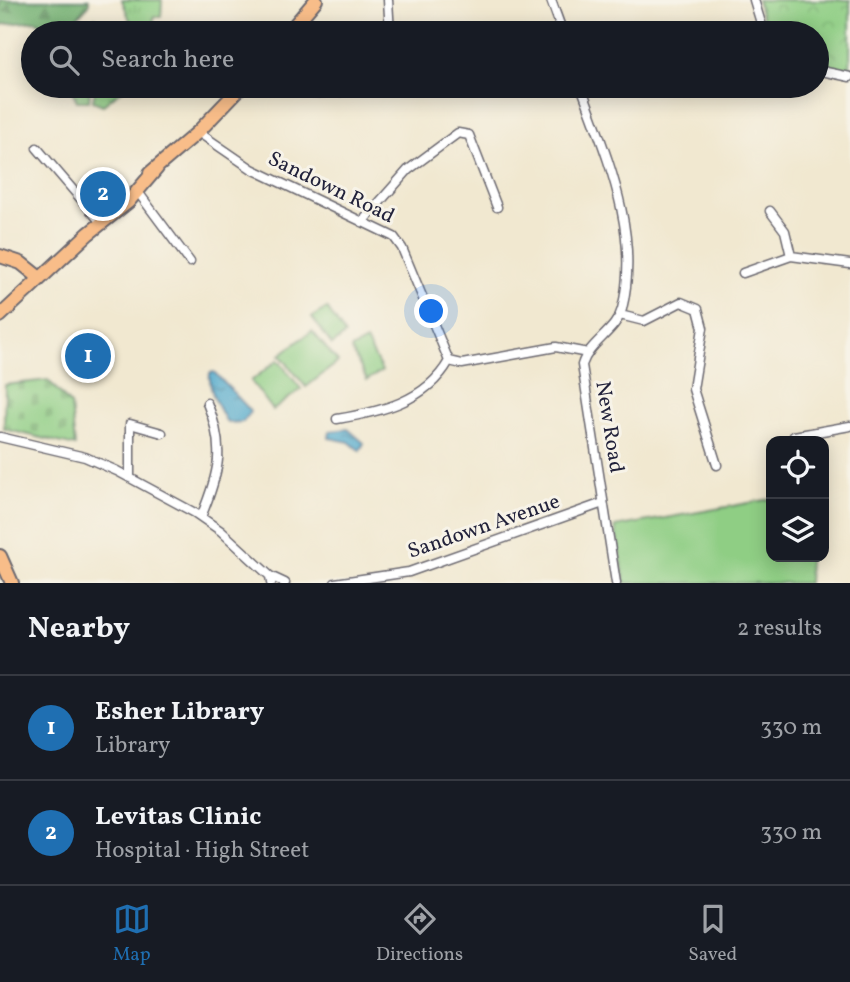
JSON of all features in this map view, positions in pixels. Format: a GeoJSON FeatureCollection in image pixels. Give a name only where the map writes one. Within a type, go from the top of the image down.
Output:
{"type":"FeatureCollection","features":[{"type":"Feature","properties":{"kind":"main road"},"geometry":{"type":"LineString","coordinates":[[298,21],[316,0]]}},
{"type":"Feature","properties":{"kind":"main road"},"geometry":{"type":"LineString","coordinates":[[0,316],[198,132],[231,98]]}},
{"type":"Feature","properties":{"kind":"main road"},"geometry":{"type":"LineString","coordinates":[[88,234],[98,219],[136,189]]}},
{"type":"Feature","properties":{"kind":"main road"},"geometry":{"type":"LineString","coordinates":[[0,256],[21,264],[52,267]]}},
{"type":"Feature","properties":{"kind":"main road"},"geometry":{"type":"LineString","coordinates":[[21,264],[36,275],[37,281]]}},
{"type":"Feature","properties":{"kind":"main road"},"geometry":{"type":"LineString","coordinates":[[0,555],[12,583]]}},
{"type":"Feature","properties":{"kind":"street"},"geometry":{"type":"LineString","coordinates":[[388,0],[389,21]]}},
{"type":"Feature","properties":{"kind":"street"},"geometry":{"type":"LineString","coordinates":[[551,0],[559,21]]}},
{"type":"Feature","properties":{"kind":"street"},"geometry":{"type":"LineString","coordinates":[[754,0],[760,21]]}},
{"type":"Feature","properties":{"kind":"street"},"geometry":{"type":"LineString","coordinates":[[829,72],[850,77]]}},
{"type":"Feature","properties":{"kind":"street"},"geometry":{"type":"LineString","coordinates":[[585,98],[624,219],[625,273],[620,315],[644,321],[681,302],[698,309],[703,328],[693,390],[712,461]]}},
{"type":"Feature","properties":{"kind":"street","name":"Sandown Road"},"geometry":{"type":"LineString","coordinates":[[198,132],[253,169],[399,242],[449,361]]}},
{"type":"Feature","properties":{"kind":"street"},"geometry":{"type":"LineString","coordinates":[[362,222],[415,164],[458,133],[464,132],[469,135],[497,207]]}},
{"type":"Feature","properties":{"kind":"street"},"geometry":{"type":"LineString","coordinates":[[37,148],[98,219]]}},
{"type":"Feature","properties":{"kind":"street"},"geometry":{"type":"LineString","coordinates":[[136,189],[190,262]]}},
{"type":"Feature","properties":{"kind":"street"},"geometry":{"type":"LineString","coordinates":[[771,210],[785,231],[791,256]]}},
{"type":"Feature","properties":{"kind":"street"},"geometry":{"type":"LineString","coordinates":[[743,273],[791,256],[850,264]]}},
{"type":"Feature","properties":{"kind":"street","name":"New Road"},"geometry":{"type":"LineString","coordinates":[[617,583],[582,365],[588,353],[620,315]]}},
{"type":"Feature","properties":{"kind":"street"},"geometry":{"type":"LineString","coordinates":[[337,419],[395,408],[441,374],[449,361],[462,364],[556,347],[588,353]]}},
{"type":"Feature","properties":{"kind":"street"},"geometry":{"type":"LineString","coordinates":[[201,517],[216,480],[220,448],[216,424],[207,403]]}},
{"type":"Feature","properties":{"kind":"street"},"geometry":{"type":"LineString","coordinates":[[347,407],[349,417]]}},
{"type":"Feature","properties":{"kind":"street"},"geometry":{"type":"LineString","coordinates":[[130,478],[130,421],[162,433]]}},
{"type":"Feature","properties":{"kind":"street"},"geometry":{"type":"LineString","coordinates":[[794,436],[850,426]]}},
{"type":"Feature","properties":{"kind":"street"},"geometry":{"type":"LineString","coordinates":[[0,437],[85,457],[130,478],[201,517],[271,579],[285,583]]}},
{"type":"Feature","properties":{"kind":"street","name":"Sandown Avenue"},"geometry":{"type":"LineString","coordinates":[[335,583],[410,572],[603,503]]}},
{"type":"Feature","properties":{"kind":"green space"},"geometry":{"type":"Polygon","coordinates":[[[0,0],[89,0],[89,5],[74,21],[21,21],[0,25],[0,0]]]}},
{"type":"Feature","properties":{"kind":"green space"},"geometry":{"type":"Polygon","coordinates":[[[122,0],[162,0],[161,17],[154,17],[154,21],[130,21],[122,0]]]}},
{"type":"Feature","properties":{"kind":"green space"},"geometry":{"type":"Polygon","coordinates":[[[757,0],[850,0],[850,72],[829,68],[829,21],[763,21],[757,0]]]}},
{"type":"Feature","properties":{"kind":"green space"},"geometry":{"type":"Polygon","coordinates":[[[76,98],[89,98],[89,101],[77,101],[76,98]]]}},
{"type":"Feature","properties":{"kind":"green space"},"geometry":{"type":"Polygon","coordinates":[[[94,98],[112,98],[103,105],[93,101],[94,98]]]}},
{"type":"Feature","properties":{"kind":"green space"},"geometry":{"type":"Polygon","coordinates":[[[327,308],[345,335],[332,345],[312,317],[327,308]]]}},
{"type":"Feature","properties":{"kind":"green space"},"geometry":{"type":"Polygon","coordinates":[[[312,331],[338,362],[306,387],[280,355],[312,331]]]}},
{"type":"Feature","properties":{"kind":"green space"},"geometry":{"type":"Polygon","coordinates":[[[366,341],[382,371],[367,380],[351,349],[366,341]]]}},
{"type":"Feature","properties":{"kind":"green space"},"geometry":{"type":"Polygon","coordinates":[[[278,360],[301,389],[273,410],[251,381],[278,360]]]}},
{"type":"Feature","properties":{"kind":"green space"},"geometry":{"type":"Polygon","coordinates":[[[48,380],[71,405],[75,446],[4,429],[5,385],[48,380]]]}},
{"type":"Feature","properties":{"kind":"green space"},"geometry":{"type":"Polygon","coordinates":[[[766,500],[766,562],[809,562],[808,583],[625,583],[615,527],[766,500]]]}},
{"type":"Feature","properties":{"kind":"water"},"geometry":{"type":"Polygon","coordinates":[[[214,372],[249,409],[250,413],[243,422],[227,423],[211,387],[210,373],[214,372]]]}},
{"type":"Feature","properties":{"kind":"water"},"geometry":{"type":"Polygon","coordinates":[[[348,429],[364,443],[360,451],[349,442],[329,438],[330,431],[348,429]]]}},
{"type":"Feature","properties":{"kind":"place","name":"Levitas Clinic"},"geometry":{"type":"Point","coordinates":[103,194]}},
{"type":"Feature","properties":{"kind":"place","name":"Esher Library"},"geometry":{"type":"Point","coordinates":[88,356]}}]}
